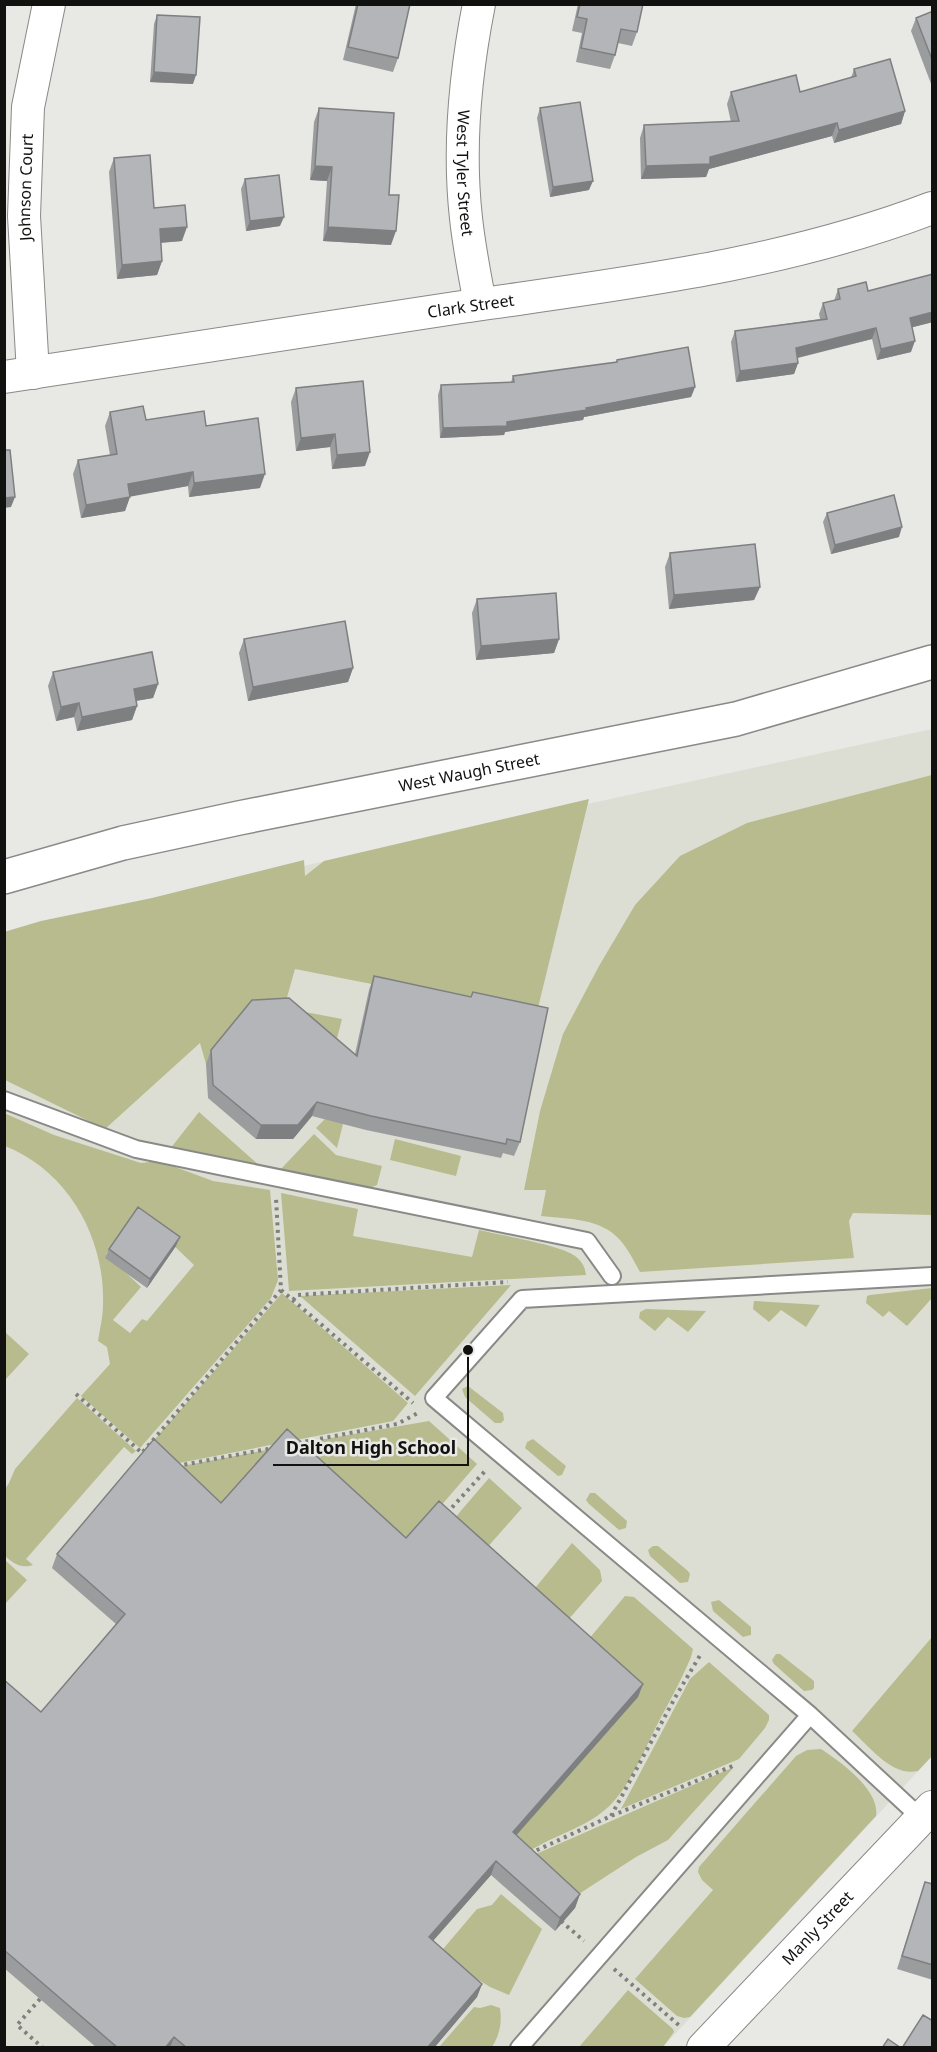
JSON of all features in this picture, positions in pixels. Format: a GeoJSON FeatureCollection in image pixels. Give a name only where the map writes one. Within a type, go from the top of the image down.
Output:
{"type":"FeatureCollection","features":[{"type":"Feature","properties":{"kind":"street","name":"Johnson Court"},"geometry":{"type":"LineString","coordinates":[[19,375],[28,107],[49,4]]}},
{"type":"Feature","properties":{"kind":"street","name":"West Tyler Street"},"geometry":{"type":"LineString","coordinates":[[479,4],[469,53],[463,121],[466,217],[480,304]]}},
{"type":"Feature","properties":{"kind":"street","name":"Clark Street"},"geometry":{"type":"LineString","coordinates":[[19,375],[302,330],[728,267],[811,248],[933,208]]}},
{"type":"Feature","properties":{"kind":"street","name":"West Waugh Street"},"geometry":{"type":"LineString","coordinates":[[4,877],[123,843],[736,719],[933,662]]}},
{"type":"Feature","properties":{"kind":"street","name":"Manly Street"},"geometry":{"type":"LineString","coordinates":[[692,2038],[927,1813]]}},
{"type":"Feature","properties":{"kind":"lane"},"geometry":{"type":"LineString","coordinates":[[4,1100],[136,1149],[587,1241],[612,1276]]}},
{"type":"Feature","properties":{"kind":"lane"},"geometry":{"type":"LineString","coordinates":[[927,1813],[435,1398],[522,1299],[933,1275]]}},
{"type":"Feature","properties":{"kind":"lane"},"geometry":{"type":"LineString","coordinates":[[519,2048],[810,1715]]}},
{"type":"Feature","properties":{"kind":"path"},"geometry":{"type":"LineString","coordinates":[[76,1394],[142,1453],[281,1290],[276,1196]]}},
{"type":"Feature","properties":{"kind":"path"},"geometry":{"type":"LineString","coordinates":[[281,1290],[422,1412],[397,1424],[295,1443]]}},
{"type":"Feature","properties":{"kind":"path"},"geometry":{"type":"LineString","coordinates":[[171,1467],[284,1446]]}},
{"type":"Feature","properties":{"kind":"path"},"geometry":{"type":"LineString","coordinates":[[443,1518],[489,1467]]}},
{"type":"Feature","properties":{"kind":"path"},"geometry":{"type":"LineString","coordinates":[[611,1816],[702,1652],[710,1659]]}},
{"type":"Feature","properties":{"kind":"path"},"geometry":{"type":"LineString","coordinates":[[530,1857],[535,1851],[611,1816],[742,1762]]}},
{"type":"Feature","properties":{"kind":"path"},"geometry":{"type":"LineString","coordinates":[[557,1917],[692,2038]]}},
{"type":"Feature","properties":{"kind":"path"},"geometry":{"type":"LineString","coordinates":[[40,1999],[18,2025],[44,2048]]}},
{"type":"Feature","properties":{"kind":"shaded area"},"geometry":{"type":"Polygon","coordinates":[[[932,729],[932,1756],[663,2047],[5,2048],[5,943],[312,864],[932,729]]]}},
{"type":"Feature","properties":{"kind":"green space"},"geometry":{"type":"Polygon","coordinates":[[[932,775],[932,1215],[853,1213],[849,1221],[854,1258],[640,1272],[623,1244],[603,1227],[573,1219],[541,1216],[546,1190],[524,1190],[540,1111],[563,1034],[635,905],[680,856],[747,823],[932,775]]]}},
{"type":"Feature","properties":{"kind":"green space"},"geometry":{"type":"Polygon","coordinates":[[[589,799],[536,1016],[295,969],[284,1008],[342,1019],[333,1054],[206,1064],[200,1043],[105,1129],[5,1080],[4,932],[41,921],[152,898],[304,860],[305,876],[324,861],[589,799]]]}},
{"type":"Feature","properties":{"kind":"green space"},"geometry":{"type":"Polygon","coordinates":[[[346,1098],[343,1124],[337,1148],[316,1128],[346,1098]]]}},
{"type":"Feature","properties":{"kind":"green space"},"geometry":{"type":"Polygon","coordinates":[[[199,1112],[261,1167],[170,1149],[199,1112]]]}},
{"type":"Feature","properties":{"kind":"green space"},"geometry":{"type":"Polygon","coordinates":[[[4,1113],[54,1135],[141,1163],[159,1161],[213,1181],[270,1190],[278,1280],[271,1298],[140,1448],[81,1396],[110,1364],[107,1347],[98,1341],[103,1309],[102,1279],[89,1231],[78,1209],[64,1189],[27,1157],[5,1146],[4,1113]],[[142,1215],[106,1254],[141,1287],[113,1320],[130,1333],[142,1319],[147,1321],[194,1265],[142,1215]]]}},
{"type":"Feature","properties":{"kind":"green space"},"geometry":{"type":"Polygon","coordinates":[[[314,1134],[336,1155],[382,1166],[377,1185],[367,1189],[280,1170],[314,1134]]]}},
{"type":"Feature","properties":{"kind":"green space"},"geometry":{"type":"Polygon","coordinates":[[[395,1139],[461,1156],[456,1176],[390,1160],[395,1139]]]}},
{"type":"Feature","properties":{"kind":"green space"},"geometry":{"type":"Polygon","coordinates":[[[281,1193],[358,1209],[353,1236],[472,1257],[479,1230],[544,1244],[568,1252],[581,1262],[586,1275],[289,1291],[281,1193]]]}},
{"type":"Feature","properties":{"kind":"green space"},"geometry":{"type":"Polygon","coordinates":[[[511,1285],[415,1396],[300,1296],[511,1285]]]}},
{"type":"Feature","properties":{"kind":"green space"},"geometry":{"type":"Polygon","coordinates":[[[932,1288],[932,1298],[907,1326],[889,1311],[883,1317],[866,1303],[867,1296],[870,1295],[932,1288]]]}},
{"type":"Feature","properties":{"kind":"green space"},"geometry":{"type":"Polygon","coordinates":[[[282,1293],[408,1403],[393,1421],[169,1465],[149,1446],[282,1293]]]}},
{"type":"Feature","properties":{"kind":"green space"},"geometry":{"type":"Polygon","coordinates":[[[754,1301],[820,1305],[806,1327],[781,1310],[769,1322],[753,1309],[754,1301]]]}},
{"type":"Feature","properties":{"kind":"green space"},"geometry":{"type":"Polygon","coordinates":[[[646,1309],[706,1311],[688,1332],[668,1317],[655,1331],[639,1318],[640,1312],[646,1309]]]}},
{"type":"Feature","properties":{"kind":"green space"},"geometry":{"type":"Polygon","coordinates":[[[5,1332],[29,1354],[5,1380],[5,1332]]]}},
{"type":"Feature","properties":{"kind":"green space"},"geometry":{"type":"Polygon","coordinates":[[[468,1386],[503,1413],[504,1420],[501,1423],[495,1423],[465,1397],[462,1389],[468,1386]]]}},
{"type":"Feature","properties":{"kind":"green space"},"geometry":{"type":"Polygon","coordinates":[[[77,1398],[136,1451],[132,1454],[124,1447],[26,1559],[33,1565],[18,1565],[5,1556],[5,1489],[15,1469],[77,1398]]]}},
{"type":"Feature","properties":{"kind":"green space"},"geometry":{"type":"Polygon","coordinates":[[[429,1421],[477,1464],[401,1552],[285,1446],[429,1421]]]}},
{"type":"Feature","properties":{"kind":"green space"},"geometry":{"type":"Polygon","coordinates":[[[533,1439],[566,1466],[562,1475],[558,1476],[525,1448],[527,1442],[533,1439]]]}},
{"type":"Feature","properties":{"kind":"green space"},"geometry":{"type":"Polygon","coordinates":[[[277,1448],[216,1516],[166,1469],[277,1448]]]}},
{"type":"Feature","properties":{"kind":"green space"},"geometry":{"type":"Polygon","coordinates":[[[489,1478],[522,1508],[485,1550],[453,1520],[489,1478]]]}},
{"type":"Feature","properties":{"kind":"green space"},"geometry":{"type":"Polygon","coordinates":[[[590,1493],[595,1493],[627,1521],[626,1528],[619,1530],[589,1504],[586,1500],[590,1493]]]}},
{"type":"Feature","properties":{"kind":"green space"},"geometry":{"type":"Polygon","coordinates":[[[572,1543],[600,1570],[602,1581],[561,1628],[527,1598],[572,1543]]]}},
{"type":"Feature","properties":{"kind":"green space"},"geometry":{"type":"Polygon","coordinates":[[[653,1546],[658,1546],[688,1571],[690,1574],[688,1582],[680,1583],[650,1556],[648,1550],[653,1546]]]}},
{"type":"Feature","properties":{"kind":"green space"},"geometry":{"type":"Polygon","coordinates":[[[5,1560],[27,1580],[5,1604],[5,1560]]]}},
{"type":"Feature","properties":{"kind":"green space"},"geometry":{"type":"Polygon","coordinates":[[[625,1596],[634,1597],[693,1649],[691,1657],[634,1771],[614,1801],[588,1822],[530,1851],[494,1814],[582,1647],[625,1596]]]}},
{"type":"Feature","properties":{"kind":"green space"},"geometry":{"type":"Polygon","coordinates":[[[719,1600],[751,1627],[751,1635],[743,1637],[713,1611],[711,1602],[719,1600]]]}},
{"type":"Feature","properties":{"kind":"green space"},"geometry":{"type":"Polygon","coordinates":[[[932,1637],[932,1756],[918,1771],[908,1772],[890,1765],[852,1731],[932,1637]]]}},
{"type":"Feature","properties":{"kind":"green space"},"geometry":{"type":"Polygon","coordinates":[[[776,1654],[780,1654],[814,1681],[814,1688],[804,1691],[774,1664],[772,1660],[776,1654]]]}},
{"type":"Feature","properties":{"kind":"green space"},"geometry":{"type":"Polygon","coordinates":[[[709,1662],[769,1715],[765,1728],[739,1759],[621,1809],[690,1679],[709,1662]]]}},
{"type":"Feature","properties":{"kind":"green space"},"geometry":{"type":"Polygon","coordinates":[[[821,1749],[839,1761],[866,1787],[876,1806],[876,1816],[690,2017],[677,2016],[635,1979],[713,1890],[702,1880],[698,1872],[699,1867],[796,1756],[807,1750],[821,1749]]]}},
{"type":"Feature","properties":{"kind":"green space"},"geometry":{"type":"Polygon","coordinates":[[[734,1767],[668,1840],[636,1857],[568,1901],[536,1854],[734,1767]]]}},
{"type":"Feature","properties":{"kind":"green space"},"geometry":{"type":"Polygon","coordinates":[[[501,1894],[542,1929],[509,1995],[490,1987],[438,1955],[477,1909],[492,1905],[501,1894]]]}},
{"type":"Feature","properties":{"kind":"green space"},"geometry":{"type":"Polygon","coordinates":[[[628,1990],[673,2029],[674,2032],[663,2047],[579,2047],[628,1990]]]}},
{"type":"Feature","properties":{"kind":"green space"},"geometry":{"type":"Polygon","coordinates":[[[491,2005],[500,2008],[501,2019],[499,2033],[492,2047],[439,2047],[474,2007],[491,2005]]]}},
{"type":"Feature","properties":{"kind":"building"},"geometry":{"type":"Polygon","coordinates":[[[358,4],[410,4],[398,58],[348,47],[358,4]]]}},
{"type":"Feature","properties":{"kind":"building"},"geometry":{"type":"Polygon","coordinates":[[[580,4],[643,4],[637,32],[621,29],[615,55],[581,48],[587,19],[577,17],[580,4]]]}},
{"type":"Feature","properties":{"kind":"building"},"geometry":{"type":"Polygon","coordinates":[[[933,11],[933,62],[916,18],[933,11]]]}},
{"type":"Feature","properties":{"kind":"building"},"geometry":{"type":"Polygon","coordinates":[[[157,15],[200,17],[196,75],[154,72],[157,15]]]}},
{"type":"Feature","properties":{"kind":"building"},"geometry":{"type":"Polygon","coordinates":[[[890,59],[905,111],[839,130],[837,123],[710,157],[710,164],[646,166],[644,125],[739,121],[731,92],[796,75],[800,92],[856,76],[854,69],[890,59]]]}},
{"type":"Feature","properties":{"kind":"building"},"geometry":{"type":"Polygon","coordinates":[[[580,102],[593,181],[553,187],[540,108],[580,102]]]}},
{"type":"Feature","properties":{"kind":"building"},"geometry":{"type":"Polygon","coordinates":[[[319,108],[394,113],[389,195],[399,195],[396,231],[328,227],[332,167],[315,166],[319,108]]]}},
{"type":"Feature","properties":{"kind":"building"},"geometry":{"type":"Polygon","coordinates":[[[150,155],[154,208],[185,205],[187,227],[160,229],[162,261],[122,265],[114,158],[150,155]]]}},
{"type":"Feature","properties":{"kind":"building"},"geometry":{"type":"Polygon","coordinates":[[[279,175],[284,217],[250,221],[245,179],[279,175]]]}},
{"type":"Feature","properties":{"kind":"building"},"geometry":{"type":"Polygon","coordinates":[[[933,274],[933,312],[910,318],[915,341],[881,349],[876,328],[796,348],[798,363],[740,371],[735,331],[827,319],[823,303],[840,299],[838,289],[866,282],[868,291],[933,274]]]}},
{"type":"Feature","properties":{"kind":"building"},"geometry":{"type":"Polygon","coordinates":[[[688,347],[695,387],[586,408],[587,410],[507,422],[507,426],[443,428],[441,385],[514,382],[513,376],[617,362],[617,360],[688,347]]]}},
{"type":"Feature","properties":{"kind":"building"},"geometry":{"type":"Polygon","coordinates":[[[363,381],[370,452],[337,455],[335,434],[301,438],[296,388],[363,381]]]}},
{"type":"Feature","properties":{"kind":"building"},"geometry":{"type":"Polygon","coordinates":[[[143,406],[146,420],[204,411],[206,426],[258,418],[265,474],[194,483],[193,472],[128,484],[130,497],[86,505],[78,460],[117,454],[110,412],[143,406]]]}},
{"type":"Feature","properties":{"kind":"building"},"geometry":{"type":"Polygon","coordinates":[[[4,450],[10,450],[15,497],[4,498],[4,450]]]}},
{"type":"Feature","properties":{"kind":"building"},"geometry":{"type":"Polygon","coordinates":[[[894,495],[902,527],[835,545],[827,513],[894,495]]]}},
{"type":"Feature","properties":{"kind":"building"},"geometry":{"type":"Polygon","coordinates":[[[755,544],[760,587],[674,595],[670,553],[755,544]]]}},
{"type":"Feature","properties":{"kind":"building"},"geometry":{"type":"Polygon","coordinates":[[[556,593],[559,639],[481,646],[477,599],[556,593]]]}},
{"type":"Feature","properties":{"kind":"building"},"geometry":{"type":"Polygon","coordinates":[[[345,621],[353,668],[253,687],[244,639],[345,621]]]}},
{"type":"Feature","properties":{"kind":"building"},"geometry":{"type":"Polygon","coordinates":[[[152,652],[158,684],[134,689],[137,706],[82,717],[79,703],[61,707],[53,672],[152,652]]]}},
{"type":"Feature","properties":{"kind":"building"},"geometry":{"type":"Polygon","coordinates":[[[374,976],[471,997],[473,992],[548,1008],[520,1142],[507,1139],[506,1144],[371,1116],[317,1102],[298,1125],[261,1125],[213,1085],[211,1050],[252,1000],[289,998],[357,1056],[374,976]]]}},
{"type":"Feature","properties":{"kind":"building"},"geometry":{"type":"Polygon","coordinates":[[[138,1207],[180,1237],[150,1279],[109,1249],[138,1207]]]}},
{"type":"Feature","properties":{"kind":"building"},"geometry":{"type":"Polygon","coordinates":[[[287,1429],[406,1538],[439,1501],[643,1684],[513,1832],[580,1894],[560,1918],[496,1861],[429,1937],[482,1984],[427,2048],[187,2048],[174,2037],[165,2048],[118,2048],[4,1950],[4,1680],[41,1712],[125,1614],[57,1554],[154,1439],[221,1503],[287,1429]]]}},
{"type":"Feature","properties":{"kind":"building"},"geometry":{"type":"Polygon","coordinates":[[[925,1882],[933,1884],[933,1965],[902,1956],[925,1882]]]}},
{"type":"Feature","properties":{"kind":"building"},"geometry":{"type":"Polygon","coordinates":[[[923,2015],[933,2021],[933,2048],[902,2048],[923,2015]]]}},
{"type":"Feature","properties":{"kind":"building"},"geometry":{"type":"Polygon","coordinates":[[[888,2039],[901,2048],[882,2048],[888,2039]]]}},
{"type":"Feature","properties":{"kind":"place","name":"Dalton High School"},"geometry":{"type":"Point","coordinates":[468,1350]}}]}
